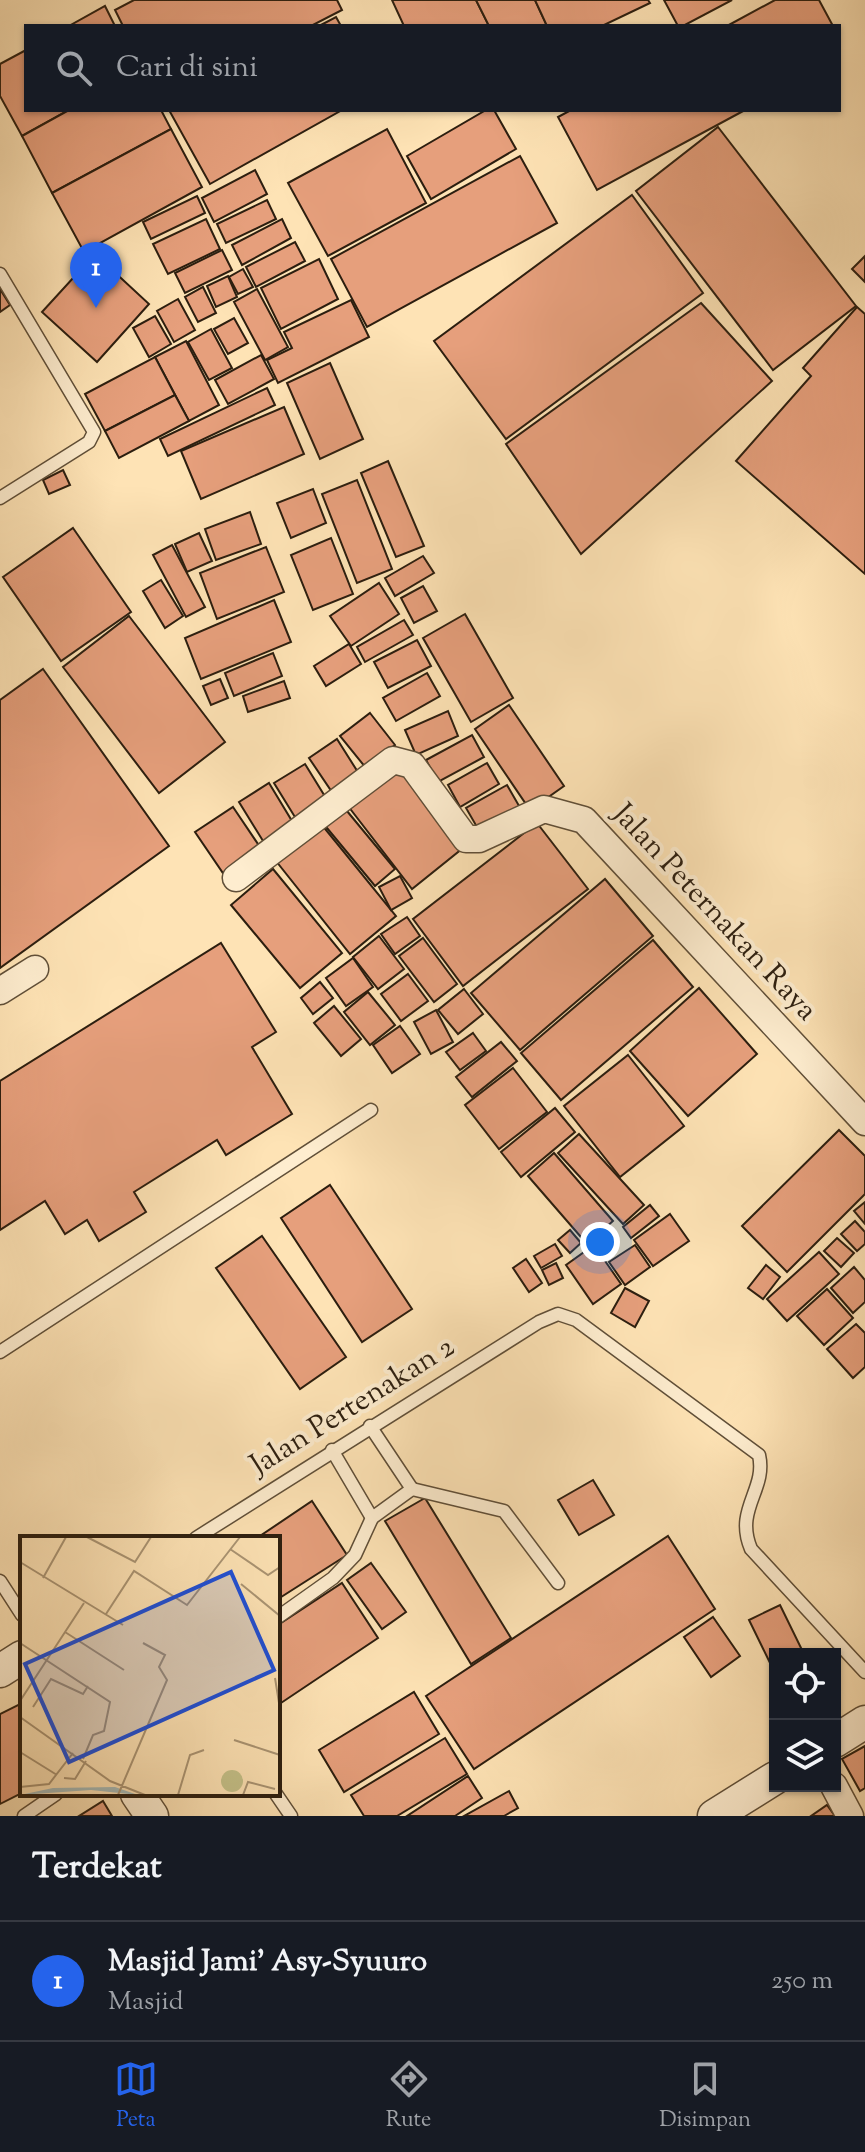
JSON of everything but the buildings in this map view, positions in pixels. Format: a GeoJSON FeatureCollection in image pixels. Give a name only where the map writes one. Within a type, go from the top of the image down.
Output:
{"type":"FeatureCollection","features":[{"type":"Feature","properties":{"kind":"street","name":"Jalan Peternakan Raya"},"geometry":{"type":"LineString","coordinates":[[236,878],[393,760],[412,765],[466,839],[479,839],[544,809],[584,820],[865,1122]]}},
{"type":"Feature","properties":{"kind":"street"},"geometry":{"type":"LineString","coordinates":[[0,991],[35,969]]}},
{"type":"Feature","properties":{"kind":"street"},"geometry":{"type":"LineString","coordinates":[[0,1671],[20,1658]]}},
{"type":"Feature","properties":{"kind":"street"},"geometry":{"type":"LineString","coordinates":[[841,1737],[865,1722]]}},
{"type":"Feature","properties":{"kind":"street"},"geometry":{"type":"LineString","coordinates":[[714,1816],[769,1782]]}},
{"type":"Feature","properties":{"kind":"street"},"geometry":{"type":"LineString","coordinates":[[837,1792],[850,1816]]}},
{"type":"Feature","properties":{"kind":"street"},"geometry":{"type":"LineString","coordinates":[[138,1796],[152,1816]]}},
{"type":"Feature","properties":{"kind":"lane"},"geometry":{"type":"LineString","coordinates":[[0,274],[94,432],[89,442],[0,498]]}},
{"type":"Feature","properties":{"kind":"lane"},"geometry":{"type":"LineString","coordinates":[[0,1352],[371,1110]]}},
{"type":"Feature","properties":{"kind":"lane","name":"Jalan Pertenakan 2"},"geometry":{"type":"LineString","coordinates":[[199,1536],[370,1426],[539,1322],[558,1314],[576,1320],[759,1455],[761,1467],[745,1521],[745,1534],[751,1549],[865,1672]]}},
{"type":"Feature","properties":{"kind":"lane"},"geometry":{"type":"LineString","coordinates":[[370,1426],[412,1489],[488,1504],[504,1511],[558,1583]]}},
{"type":"Feature","properties":{"kind":"lane"},"geometry":{"type":"LineString","coordinates":[[332,1450],[372,1518]]}},
{"type":"Feature","properties":{"kind":"lane"},"geometry":{"type":"LineString","coordinates":[[280,1616],[333,1578],[355,1555],[372,1518],[412,1489]]}},
{"type":"Feature","properties":{"kind":"lane"},"geometry":{"type":"LineString","coordinates":[[0,1581],[20,1612]]}},
{"type":"Feature","properties":{"kind":"lane"},"geometry":{"type":"LineString","coordinates":[[24,1816],[53,1796]]}},
{"type":"Feature","properties":{"kind":"lane"},"geometry":{"type":"LineString","coordinates":[[277,1796],[291,1816]]}},
{"type":"Feature","properties":{"kind":"place","name":"Masjid Jami' Asy-Syuuro"},"geometry":{"type":"Point","coordinates":[96,308]}}]}
